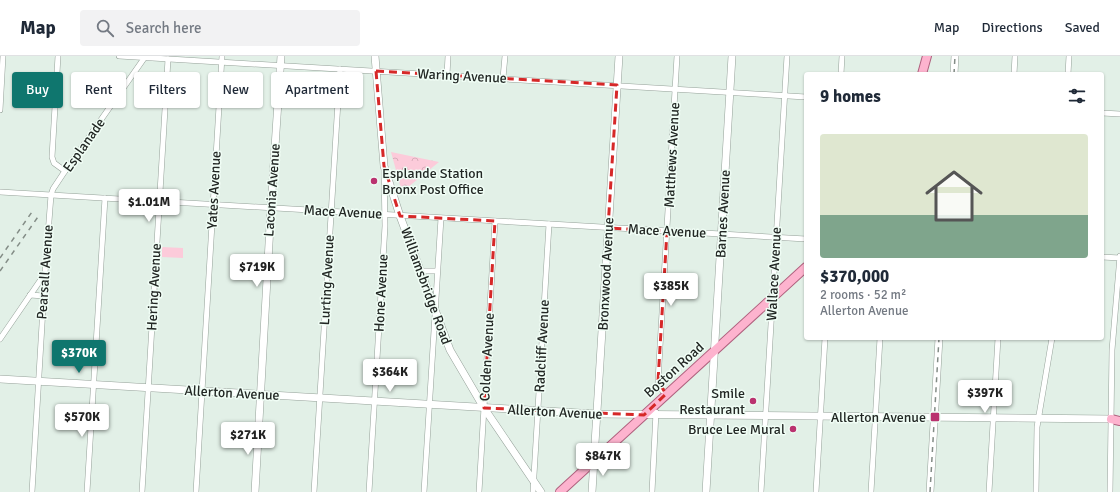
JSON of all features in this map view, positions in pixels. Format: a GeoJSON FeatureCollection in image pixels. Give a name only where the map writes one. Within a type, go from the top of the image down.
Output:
{"type":"FeatureCollection","features":[{"type":"Feature","properties":{"kind":"main road","name":"Laconia Avenue"},"geometry":{"type":"LineString","coordinates":[[255,492],[281,56]]}},
{"type":"Feature","properties":{"kind":"main road","name":"Williamsbridge Road"},"geometry":{"type":"LineString","coordinates":[[375,56],[384,166],[400,216],[450,350],[484,408],[540,492]]}},
{"type":"Feature","properties":{"kind":"main road","name":"Bronxwood Avenue"},"geometry":{"type":"LineString","coordinates":[[592,492],[619,56]]}},
{"type":"Feature","properties":{"kind":"main road","name":"Barnes Avenue"},"geometry":{"type":"LineString","coordinates":[[706,492],[732,56]]}},
{"type":"Feature","properties":{"kind":"main road"},"geometry":{"type":"LineString","coordinates":[[923,72],[927,56]]}},
{"type":"Feature","properties":{"kind":"main road"},"geometry":{"type":"LineString","coordinates":[[954,72],[956,56]]}},
{"type":"Feature","properties":{"kind":"main road","name":"Boston Road"},"geometry":{"type":"LineString","coordinates":[[560,492],[804,269]]}},
{"type":"Feature","properties":{"kind":"main road"},"geometry":{"type":"LineString","coordinates":[[930,492],[939,340]]}},
{"type":"Feature","properties":{"kind":"main road","name":"Allerton Avenue"},"geometry":{"type":"LineString","coordinates":[[0,379],[597,414],[1116,418]]}},
{"type":"Feature","properties":{"kind":"main road"},"geometry":{"type":"LineString","coordinates":[[1116,418],[1120,421]]}},
{"type":"Feature","properties":{"kind":"street"},"geometry":{"type":"LineString","coordinates":[[0,110],[4,56]]}},
{"type":"Feature","properties":{"kind":"street"},"geometry":{"type":"LineString","coordinates":[[58,56],[52,157],[54,163],[65,171]]}},
{"type":"Feature","properties":{"kind":"street","name":"Waring Avenue"},"geometry":{"type":"LineString","coordinates":[[118,56],[168,59],[222,59],[340,69],[804,97]]}},
{"type":"Feature","properties":{"kind":"street"},"geometry":{"type":"LineString","coordinates":[[447,75],[448,56]]}},
{"type":"Feature","properties":{"kind":"street"},"geometry":{"type":"LineString","coordinates":[[503,78],[505,56]]}},
{"type":"Feature","properties":{"kind":"street","name":"Matthews Avenue"},"geometry":{"type":"LineString","coordinates":[[666,394],[660,388],[658,381],[677,56]]}},
{"type":"Feature","properties":{"kind":"street","name":"Wallace Avenue"},"geometry":{"type":"LineString","coordinates":[[761,492],[787,56]]}},
{"type":"Feature","properties":{"kind":"street"},"geometry":{"type":"LineString","coordinates":[[841,72],[842,56]]}},
{"type":"Feature","properties":{"kind":"street"},"geometry":{"type":"LineString","coordinates":[[1014,72],[1015,56]]}},
{"type":"Feature","properties":{"kind":"street"},"geometry":{"type":"LineString","coordinates":[[1068,72],[1069,56]]}},
{"type":"Feature","properties":{"kind":"street","name":"Esplanade"},"geometry":{"type":"LineString","coordinates":[[51,195],[53,189],[65,171],[145,57]]}},
{"type":"Feature","properties":{"kind":"street","name":"Hering Avenue"},"geometry":{"type":"LineString","coordinates":[[142,492],[168,59]]}},
{"type":"Feature","properties":{"kind":"street","name":"Yates Avenue"},"geometry":{"type":"LineString","coordinates":[[196,492],[222,59]]}},
{"type":"Feature","properties":{"kind":"street","name":"Lurting Avenue"},"geometry":{"type":"LineString","coordinates":[[314,492],[340,69]]}},
{"type":"Feature","properties":{"kind":"street"},"geometry":{"type":"LineString","coordinates":[[1104,113],[1120,114]]}},
{"type":"Feature","properties":{"kind":"street","name":"Hone Avenue"},"geometry":{"type":"LineString","coordinates":[[369,492],[384,234],[384,166]]}},
{"type":"Feature","properties":{"kind":"street","name":"Mace Avenue"},"geometry":{"type":"LineString","coordinates":[[0,192],[804,240]]}},
{"type":"Feature","properties":{"kind":"street","name":"Pearsall Avenue"},"geometry":{"type":"LineString","coordinates":[[32,492],[51,195]]}},
{"type":"Feature","properties":{"kind":"street"},"geometry":{"type":"LineString","coordinates":[[87,492],[105,198]]}},
{"type":"Feature","properties":{"kind":"street"},"geometry":{"type":"LineString","coordinates":[[424,492],[440,218]]}},
{"type":"Feature","properties":{"kind":"street","name":"Colden Avenue"},"geometry":{"type":"LineString","coordinates":[[479,492],[495,221]]}},
{"type":"Feature","properties":{"kind":"street","name":"Radcliff Avenue"},"geometry":{"type":"LineString","coordinates":[[533,492],[549,224]]}},
{"type":"Feature","properties":{"kind":"street"},"geometry":{"type":"LineString","coordinates":[[1104,257],[1120,257],[1113,342],[1116,418],[1110,492]]}},
{"type":"Feature","properties":{"kind":"street"},"geometry":{"type":"LineString","coordinates":[[421,271],[437,271]]}},
{"type":"Feature","properties":{"kind":"street"},"geometry":{"type":"LineString","coordinates":[[0,339],[45,274]]}},
{"type":"Feature","properties":{"kind":"street"},"geometry":{"type":"LineString","coordinates":[[30,295],[44,296]]}},
{"type":"Feature","properties":{"kind":"street"},"geometry":{"type":"LineString","coordinates":[[816,492],[825,340]]}},
{"type":"Feature","properties":{"kind":"street"},"geometry":{"type":"LineString","coordinates":[[871,492],[880,340]]}},
{"type":"Feature","properties":{"kind":"street"},"geometry":{"type":"LineString","coordinates":[[989,492],[998,340]]}},
{"type":"Feature","properties":{"kind":"street"},"geometry":{"type":"LineString","coordinates":[[1036,492],[1036,434],[1052,340]]}},
{"type":"Feature","properties":{"kind":"street"},"geometry":{"type":"LineString","coordinates":[[652,492],[657,403]]}},
{"type":"Feature","properties":{"kind":"highlighted area"},"geometry":{"type":"Polygon","coordinates":[[[376,71],[617,85],[608,228],[667,231],[658,381],[666,394],[644,415],[484,408],[495,221],[400,216],[384,166],[376,71]]]}},
{"type":"Feature","properties":{"kind":"green space"},"geometry":{"type":"Polygon","coordinates":[[[391,152],[439,162],[402,192],[391,152]]]}},
{"type":"Feature","properties":{"kind":"green space"},"geometry":{"type":"Polygon","coordinates":[[[162,247],[183,248],[183,258],[162,257],[162,247]]]}},
{"type":"Feature","properties":{"kind":"railway"},"geometry":{"type":"LineString","coordinates":[[954,72],[955,56]]}},
{"type":"Feature","properties":{"kind":"railway"},"geometry":{"type":"LineString","coordinates":[[0,258],[34,209]]}},
{"type":"Feature","properties":{"kind":"railway"},"geometry":{"type":"LineString","coordinates":[[0,271],[40,214]]}},
{"type":"Feature","properties":{"kind":"railway"},"geometry":{"type":"LineString","coordinates":[[930,492],[939,340]]}},
{"type":"Feature","properties":{"kind":"place","name":"Esplande Station Bronx Post Office"},"geometry":{"type":"Point","coordinates":[374,181]}},
{"type":"Feature","properties":{"kind":"place","name":"Smile Restaurant"},"geometry":{"type":"Point","coordinates":[753,401]}},
{"type":"Feature","properties":{"kind":"place","name":"Allerton Avenue"},"geometry":{"type":"Point","coordinates":[935,417]}},
{"type":"Feature","properties":{"kind":"place","name":"Bruce Lee Mural"},"geometry":{"type":"Point","coordinates":[793,429]}}]}
